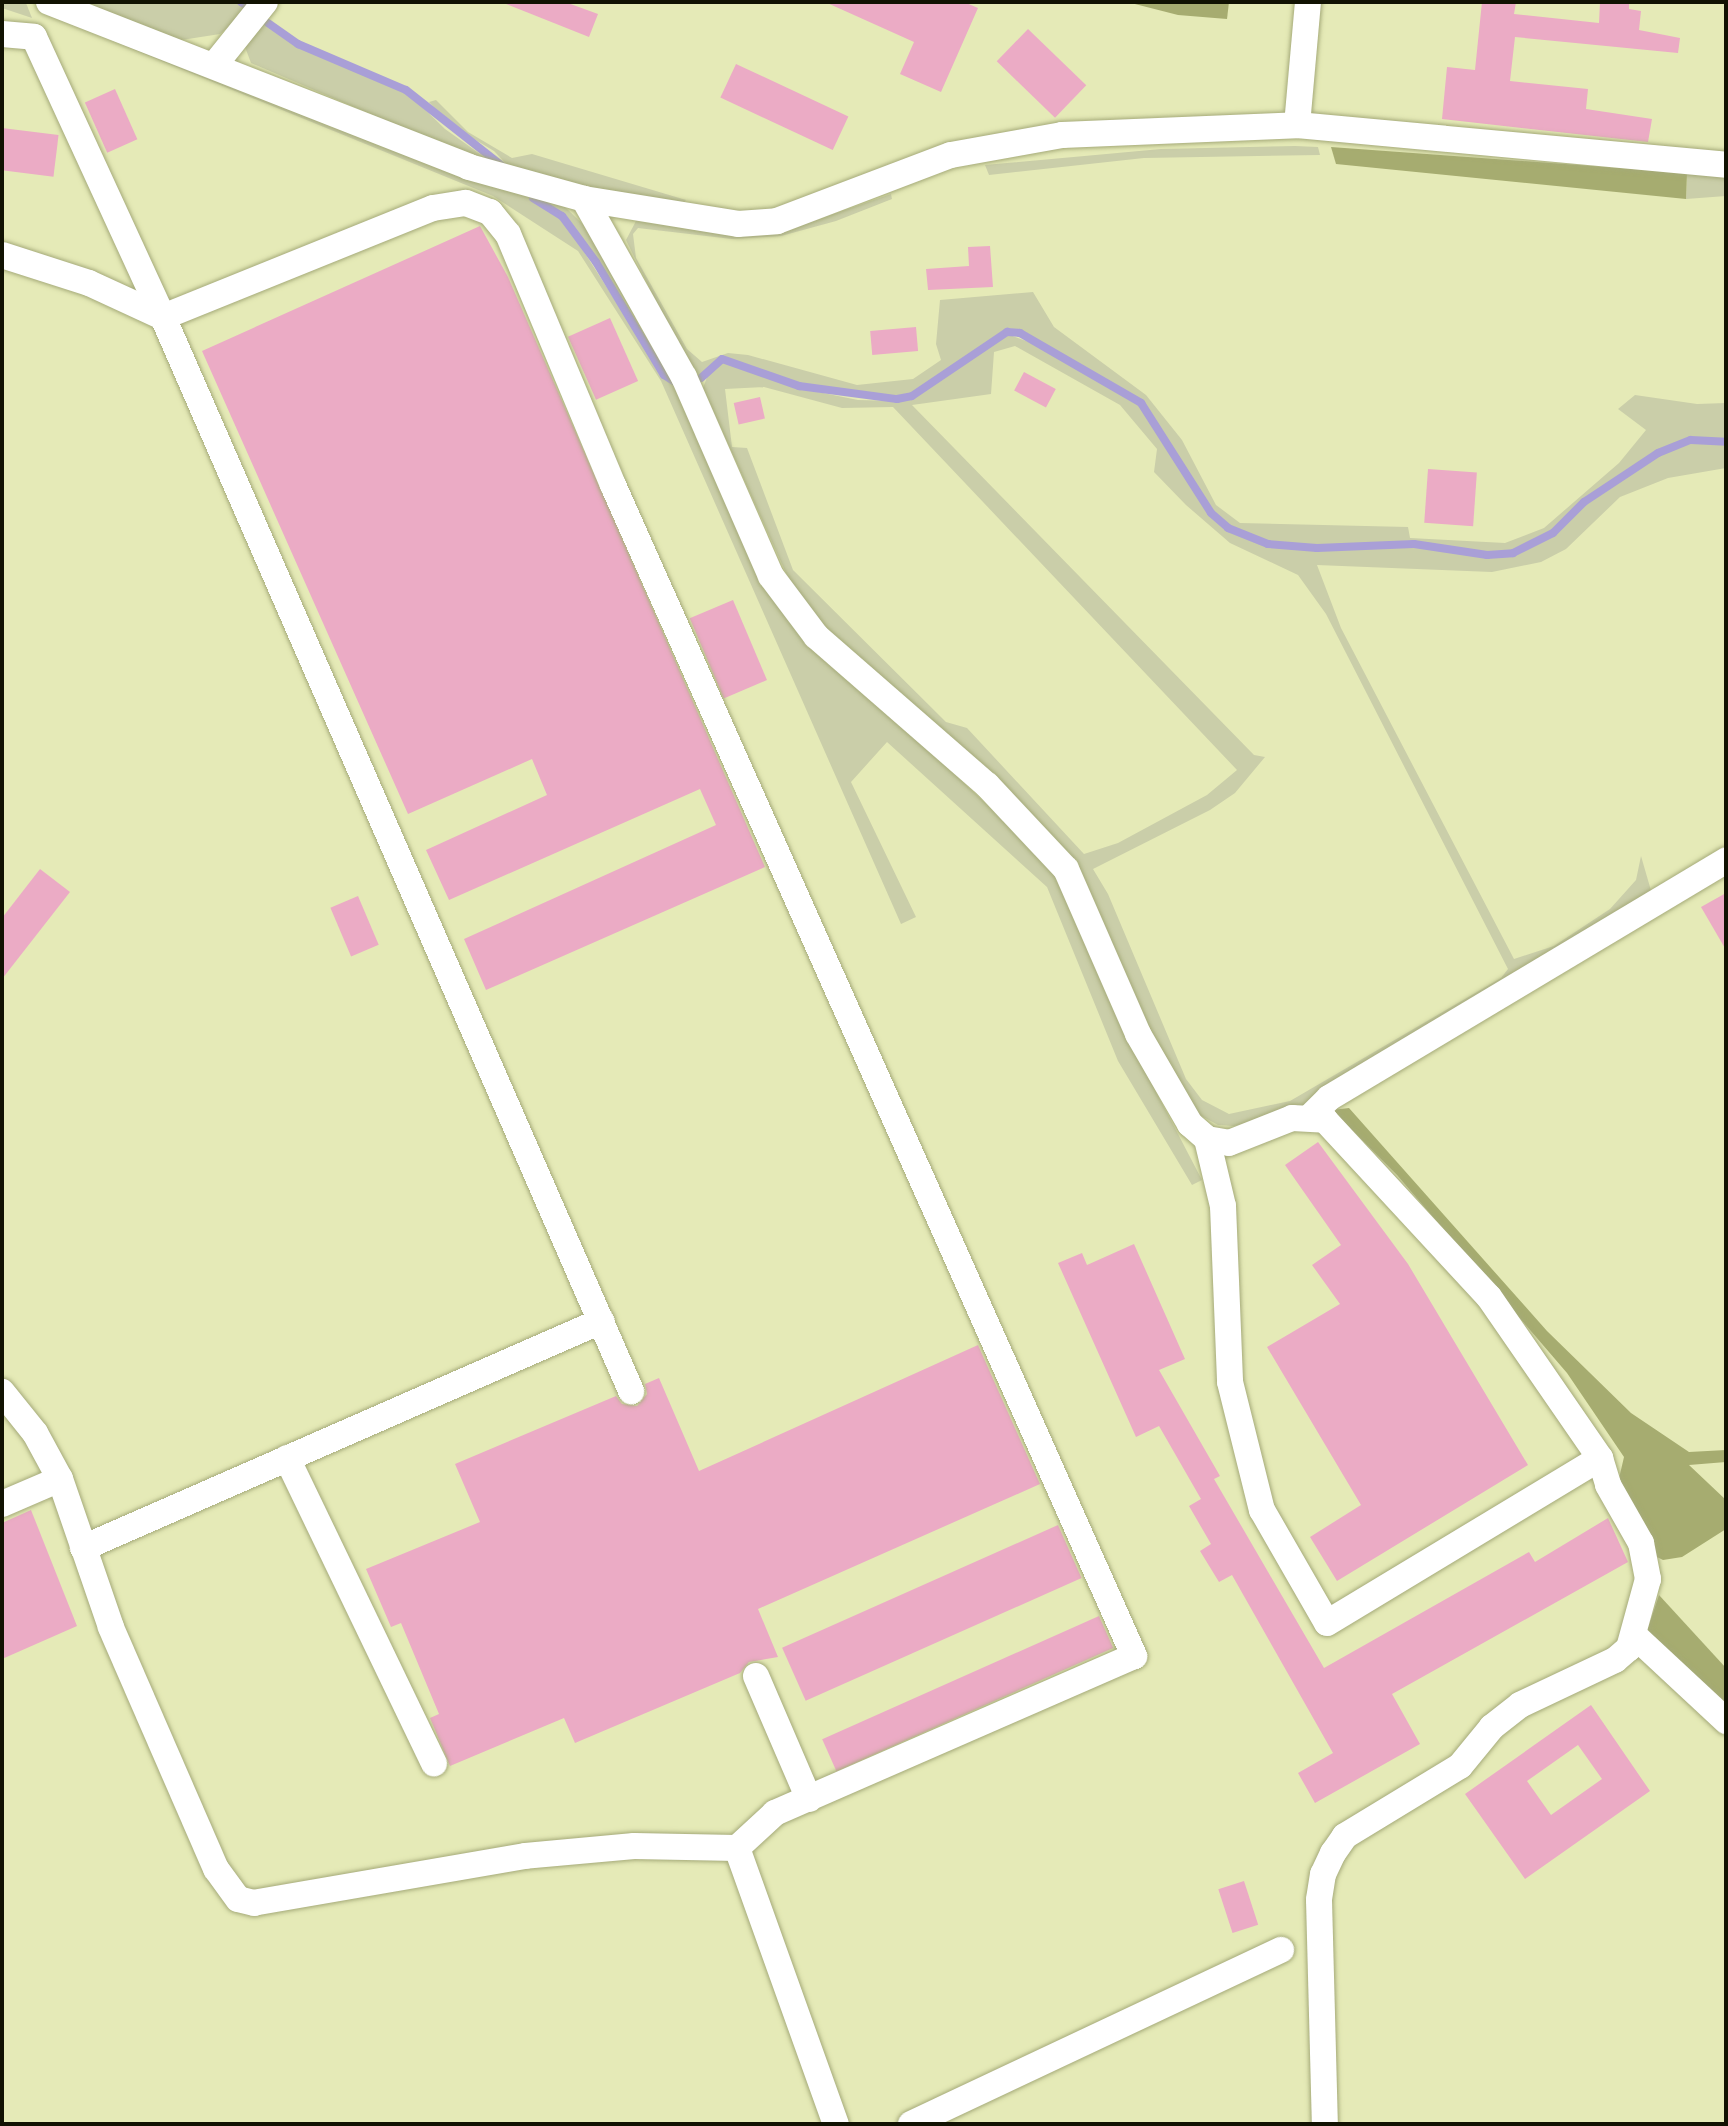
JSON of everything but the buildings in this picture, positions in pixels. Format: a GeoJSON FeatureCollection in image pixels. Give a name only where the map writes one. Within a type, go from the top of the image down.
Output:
{"type":"FeatureCollection","features":[{"type":"Feature","properties":{"kind":"street"},"geometry":{"type":"LineString","coordinates":[[49,2],[216,63],[469,167],[584,199],[738,224],[777,221],[965,152],[1062,135],[1297,125],[1726,165]]}},
{"type":"Feature","properties":{"kind":"street"},"geometry":{"type":"LineString","coordinates":[[216,63],[265,2]]}},
{"type":"Feature","properties":{"kind":"street"},"geometry":{"type":"LineString","coordinates":[[1297,125],[1308,2]]}},
{"type":"Feature","properties":{"kind":"street"},"geometry":{"type":"LineString","coordinates":[[2,34],[34,37],[163,317],[631,1391]]}},
{"type":"Feature","properties":{"kind":"street"},"geometry":{"type":"LineString","coordinates":[[584,199],[684,377],[771,576],[816,636],[987,785],[1066,869],[1138,1034],[1176,1104],[1207,1139],[1223,1206],[1230,1382],[1262,1510],[1327,1623],[1600,1458]]}},
{"type":"Feature","properties":{"kind":"street"},"geometry":{"type":"LineString","coordinates":[[2,255],[89,283],[163,317],[433,208],[466,203],[490,212],[508,234],[613,485],[1134,1656],[775,1813],[737,1848],[634,1846],[525,1856],[274,1901],[238,1899],[216,1869],[154,1730],[83,1548],[60,1479],[35,1433],[2,1392]]}},
{"type":"Feature","properties":{"kind":"street"},"geometry":{"type":"LineString","coordinates":[[1207,1139],[1229,1143],[1311,1116],[1329,1098],[1726,860]]}},
{"type":"Feature","properties":{"kind":"street"},"geometry":{"type":"LineString","coordinates":[[1311,1116],[1325,1120],[1446,1244],[1520,1340],[1600,1458],[1648,1564],[1635,1636],[1615,1660],[1520,1705],[1492,1727],[1460,1766],[1345,1836],[1333,1853],[1323,1874],[1319,1900],[1325,2124]]}},
{"type":"Feature","properties":{"kind":"street"},"geometry":{"type":"LineString","coordinates":[[83,1548],[601,1321]]}},
{"type":"Feature","properties":{"kind":"street"},"geometry":{"type":"LineString","coordinates":[[287,1458],[434,1764]]}},
{"type":"Feature","properties":{"kind":"street"},"geometry":{"type":"LineString","coordinates":[[2,1504],[60,1479]]}},
{"type":"Feature","properties":{"kind":"street"},"geometry":{"type":"LineString","coordinates":[[1635,1636],[1726,1721]]}},
{"type":"Feature","properties":{"kind":"street"},"geometry":{"type":"LineString","coordinates":[[756,1676],[809,1799]]}},
{"type":"Feature","properties":{"kind":"street"},"geometry":{"type":"LineString","coordinates":[[737,1848],[836,2124]]}},
{"type":"Feature","properties":{"kind":"street"},"geometry":{"type":"LineString","coordinates":[[911,2124],[1281,1950]]}},
{"type":"Feature","properties":{"kind":"green space"},"geometry":{"type":"Polygon","coordinates":[[[2,2],[26,3],[32,18],[2,8],[2,2]]]}},
{"type":"Feature","properties":{"kind":"green space"},"geometry":{"type":"Polygon","coordinates":[[[77,2],[236,2],[247,11],[220,34],[175,41],[77,2]]]}},
{"type":"Feature","properties":{"kind":"green space"},"geometry":{"type":"Polygon","coordinates":[[[1127,2],[1229,2],[1227,19],[1178,15],[1127,2]]]}},
{"type":"Feature","properties":{"kind":"green space"},"geometry":{"type":"Polygon","coordinates":[[[265,23],[295,45],[407,92],[445,129],[504,171],[251,63],[245,47],[265,23]]]}},
{"type":"Feature","properties":{"kind":"green space"},"geometry":{"type":"Polygon","coordinates":[[[98,35],[527,196],[561,216],[663,375],[679,385],[664,374],[597,261],[563,215],[533,197],[564,206],[597,238],[681,381],[779,608],[1057,871],[1119,1021],[1202,1180],[1192,1185],[1118,1061],[1047,887],[887,742],[851,782],[916,917],[901,924],[661,381],[578,251],[493,196],[98,35]]]}},
{"type":"Feature","properties":{"kind":"green space"},"geometry":{"type":"Polygon","coordinates":[[[436,100],[468,132],[512,158],[532,154],[686,200],[678,211],[518,176],[494,151],[449,124],[429,102],[436,100]]]}},
{"type":"Feature","properties":{"kind":"green space"},"geometry":{"type":"Polygon","coordinates":[[[1318,147],[1320,155],[1144,158],[989,175],[985,165],[1161,149],[1318,147]]]}},
{"type":"Feature","properties":{"kind":"green space"},"geometry":{"type":"Polygon","coordinates":[[[1331,147],[1687,173],[1686,199],[1336,164],[1331,147]]]}},
{"type":"Feature","properties":{"kind":"green space"},"geometry":{"type":"Polygon","coordinates":[[[1687,173],[1726,176],[1726,196],[1686,199],[1687,173]]]}},
{"type":"Feature","properties":{"kind":"green space"},"geometry":{"type":"Polygon","coordinates":[[[891,194],[892,199],[836,221],[781,236],[732,239],[638,228],[633,234],[636,258],[687,349],[702,362],[728,353],[748,355],[857,385],[913,379],[941,360],[936,344],[940,300],[1033,292],[1054,327],[1146,395],[1182,440],[1216,505],[1240,523],[1408,527],[1410,538],[1505,543],[1544,528],[1619,463],[1646,430],[1618,409],[1635,395],[1697,404],[1726,403],[1726,440],[1691,438],[1657,451],[1583,501],[1551,531],[1513,551],[1487,553],[1415,542],[1317,546],[1268,542],[1229,527],[1213,511],[1143,402],[1020,331],[1006,330],[911,394],[897,397],[800,384],[722,357],[699,377],[674,338],[626,240],[636,221],[703,231],[782,232],[891,194]]]}},
{"type":"Feature","properties":{"kind":"green space"},"geometry":{"type":"Polygon","coordinates":[[[1007,334],[1045,348],[1140,405],[1210,514],[1227,530],[1267,546],[1317,551],[1414,546],[1487,557],[1513,555],[1554,534],[1585,504],[1659,455],[1692,442],[1726,444],[1726,468],[1668,478],[1620,497],[1566,549],[1541,562],[1492,572],[1317,565],[1341,628],[1514,959],[1554,946],[1610,909],[1636,880],[1641,856],[1652,894],[1304,1108],[1234,1126],[1218,1125],[1198,1114],[1166,1067],[1104,925],[810,613],[786,573],[703,388],[710,369],[723,361],[798,388],[858,400],[898,401],[913,398],[1007,334]],[[1015,346],[994,352],[991,394],[912,405],[1254,755],[1265,757],[1235,793],[1210,810],[1093,869],[1108,894],[1186,1079],[1202,1100],[1229,1114],[1290,1101],[1501,978],[1508,969],[1326,614],[1298,575],[1230,543],[1186,505],[1154,472],[1157,449],[1120,405],[1015,346]],[[764,387],[725,389],[732,447],[747,448],[793,570],[946,722],[967,728],[1084,854],[1118,843],[1207,795],[1237,770],[893,407],[842,408],[764,387]]]}},
{"type":"Feature","properties":{"kind":"green space"},"geometry":{"type":"Polygon","coordinates":[[[1349,1108],[1547,1331],[1631,1413],[1689,1452],[1726,1450],[1726,1462],[1689,1465],[1726,1500],[1726,1529],[1682,1557],[1663,1560],[1653,1555],[1617,1487],[1624,1457],[1567,1373],[1397,1175],[1332,1110],[1349,1108]]]}},
{"type":"Feature","properties":{"kind":"green space"},"geometry":{"type":"Polygon","coordinates":[[[1659,1595],[1726,1668],[1726,1713],[1647,1631],[1659,1595]]]}},
{"type":"Feature","properties":{"kind":"waterway"},"geometry":{"type":"LineString","coordinates":[[241,2],[249,7]]}},
{"type":"Feature","properties":{"kind":"waterway"},"geometry":{"type":"LineString","coordinates":[[268,23],[298,44],[406,90],[506,169]]}},
{"type":"Feature","properties":{"kind":"waterway"},"geometry":{"type":"LineString","coordinates":[[533,198],[562,216],[596,262],[664,375],[678,384]]}},
{"type":"Feature","properties":{"kind":"waterway"},"geometry":{"type":"LineString","coordinates":[[701,378],[722,359],[799,386],[897,399],[912,396],[1007,332],[1020,333],[1141,403],[1211,513],[1228,528],[1268,544],[1317,548],[1414,544],[1487,555],[1513,553],[1553,533],[1584,502],[1658,453],[1691,440],[1726,442]]}}]}
